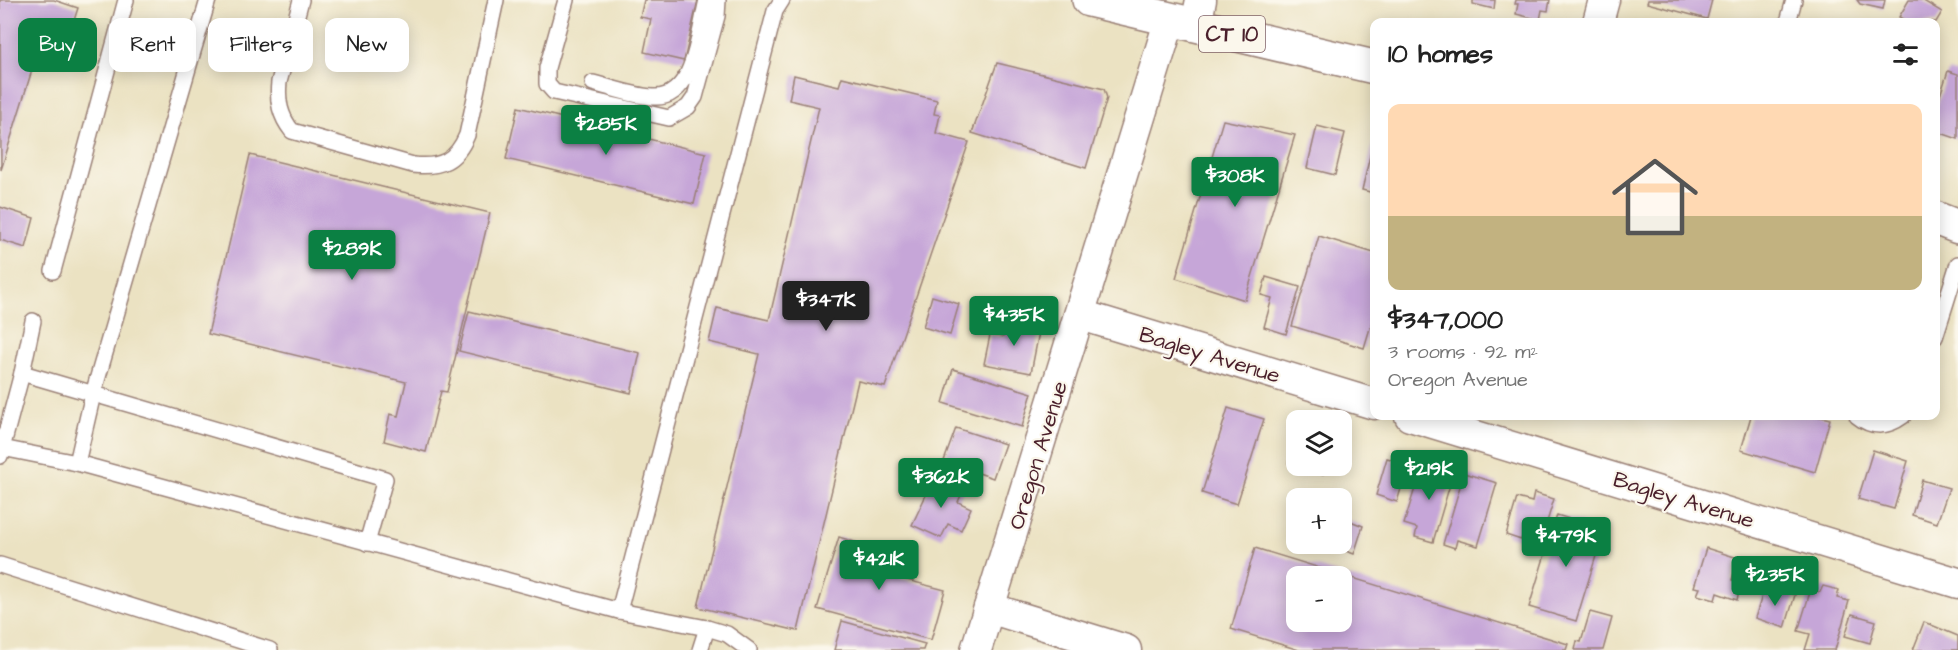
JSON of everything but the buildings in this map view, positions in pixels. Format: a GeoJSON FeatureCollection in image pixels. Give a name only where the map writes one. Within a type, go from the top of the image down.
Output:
{"type":"FeatureCollection","features":[{"type":"Feature","properties":{"kind":"main road","name":"CT 10"},"geometry":{"type":"LineString","coordinates":[[1089,0],[1189,15],[1370,65]]}},
{"type":"Feature","properties":{"kind":"main road"},"geometry":{"type":"LineString","coordinates":[[1940,220],[1958,227]]}},
{"type":"Feature","properties":{"kind":"street"},"geometry":{"type":"LineString","coordinates":[[1599,18],[1604,0]]}},
{"type":"Feature","properties":{"kind":"street","name":"Oregon Avenue"},"geometry":{"type":"LineString","coordinates":[[976,650],[1081,315],[1189,15]]}},
{"type":"Feature","properties":{"kind":"street","name":"Bagley Avenue"},"geometry":{"type":"LineString","coordinates":[[1081,315],[1370,403]]}},
{"type":"Feature","properties":{"kind":"street","name":"Bagley Avenue"},"geometry":{"type":"LineString","coordinates":[[1423,420],[1958,583]]}},
{"type":"Feature","properties":{"kind":"street"},"geometry":{"type":"LineString","coordinates":[[989,608],[1112,648]]}},
{"type":"Feature","properties":{"kind":"lane"},"geometry":{"type":"LineString","coordinates":[[53,271],[126,0]]}},
{"type":"Feature","properties":{"kind":"lane"},"geometry":{"type":"LineString","coordinates":[[77,464],[93,394],[208,0]]}},
{"type":"Feature","properties":{"kind":"lane"},"geometry":{"type":"LineString","coordinates":[[301,0],[279,82],[279,107],[285,122],[292,131],[413,165],[431,167],[460,152],[467,135],[496,0]]}},
{"type":"Feature","properties":{"kind":"lane"},"geometry":{"type":"LineString","coordinates":[[566,0],[547,68],[547,84],[554,92],[669,118],[688,107],[695,96],[717,16],[718,0]]}},
{"type":"Feature","properties":{"kind":"lane"},"geometry":{"type":"LineString","coordinates":[[593,83],[653,97],[677,90],[687,80],[706,0]]}},
{"type":"Feature","properties":{"kind":"lane"},"geometry":{"type":"LineString","coordinates":[[619,611],[775,10],[782,0]]}},
{"type":"Feature","properties":{"kind":"lane"},"geometry":{"type":"LineString","coordinates":[[1789,18],[1794,0]]}},
{"type":"Feature","properties":{"kind":"lane"},"geometry":{"type":"LineString","coordinates":[[1940,321],[1958,264]]}},
{"type":"Feature","properties":{"kind":"lane"},"geometry":{"type":"LineString","coordinates":[[33,321],[1,452],[77,464],[619,611],[707,628],[727,634],[749,650]]}},
{"type":"Feature","properties":{"kind":"lane"},"geometry":{"type":"LineString","coordinates":[[22,373],[385,479],[367,543]]}},
{"type":"Feature","properties":{"kind":"lane"},"geometry":{"type":"LineString","coordinates":[[1865,420],[1878,426],[1891,424],[1898,420]]}},
{"type":"Feature","properties":{"kind":"lane"},"geometry":{"type":"LineString","coordinates":[[0,565],[270,650]]}},
{"type":"Feature","properties":{"kind":"lane"},"geometry":{"type":"LineString","coordinates":[[700,650],[707,628]]}}]}
